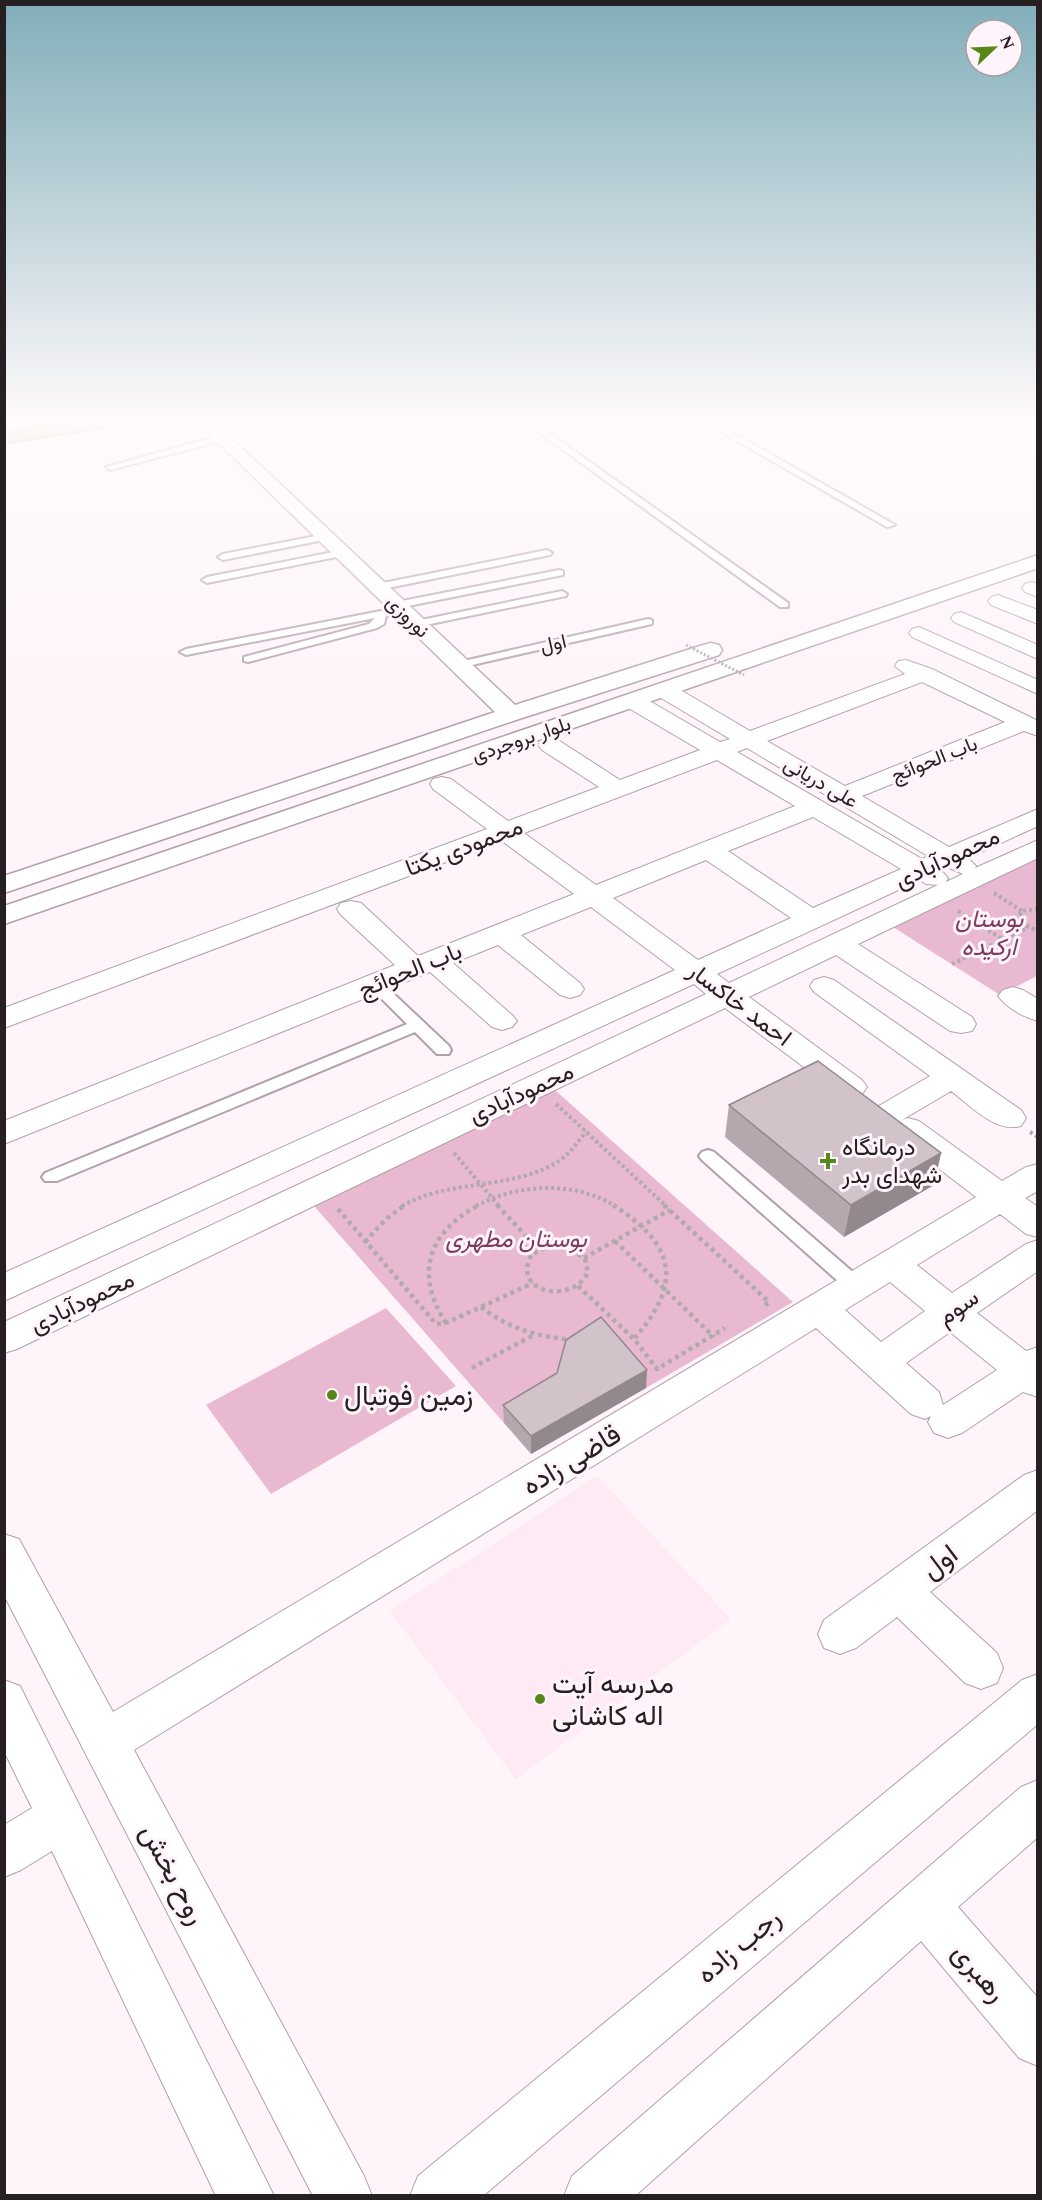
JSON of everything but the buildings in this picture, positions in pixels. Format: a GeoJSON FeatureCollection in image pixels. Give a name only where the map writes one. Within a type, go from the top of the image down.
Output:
{"type":"FeatureCollection","features":[{"type":"Feature","properties":{"kind":"main road","name":"نوروزی"},"geometry":{"type":"LineString","coordinates":[[309,521],[378,587],[393,610],[416,624],[511,714]]}},
{"type":"Feature","properties":{"kind":"main road","name":"بلوار بروجردی"},"geometry":{"type":"LineString","coordinates":[[4,885],[511,714],[1038,543]]}},
{"type":"Feature","properties":{"kind":"main road","name":"بلوار بروجردی"},"geometry":{"type":"LineString","coordinates":[[4,916],[1038,561]]}},
{"type":"Feature","properties":{"kind":"street"},"geometry":{"type":"LineString","coordinates":[[998,602],[1038,618]]}},
{"type":"Feature","properties":{"kind":"street"},"geometry":{"type":"LineString","coordinates":[[962,618],[1038,653]]}},
{"type":"Feature","properties":{"kind":"street"},"geometry":{"type":"LineString","coordinates":[[919,633],[1037,688]]}},
{"type":"Feature","properties":{"kind":"street"},"geometry":{"type":"LineString","coordinates":[[897,661],[1031,726]]}},
{"type":"Feature","properties":{"kind":"street","name":"محمودی یکتا"},"geometry":{"type":"LineString","coordinates":[[4,1019],[924,674]]}},
{"type":"Feature","properties":{"kind":"street"},"geometry":{"type":"LineString","coordinates":[[990,707],[1037,688]]}},
{"type":"Feature","properties":{"kind":"street","name":"علی دریانی"},"geometry":{"type":"LineString","coordinates":[[664,690],[843,795],[935,863]]}},
{"type":"Feature","properties":{"kind":"street"},"geometry":{"type":"LineString","coordinates":[[633,700],[815,807],[935,863],[962,890]]}},
{"type":"Feature","properties":{"kind":"street","name":"باب الحوائج"},"geometry":{"type":"LineString","coordinates":[[843,795],[1031,726]]}},
{"type":"Feature","properties":{"kind":"street"},"geometry":{"type":"LineString","coordinates":[[550,745],[618,789]]}},
{"type":"Feature","properties":{"kind":"street","name":"احمد خاکسار"},"geometry":{"type":"LineString","coordinates":[[442,784],[1038,1225]]}},
{"type":"Feature","properties":{"kind":"street","name":"باب الحوائج"},"geometry":{"type":"LineString","coordinates":[[4,1133],[815,807]]}},
{"type":"Feature","properties":{"kind":"street","name":"محمودآبادی"},"geometry":{"type":"LineString","coordinates":[[4,1288],[1038,816]]}},
{"type":"Feature","properties":{"kind":"street"},"geometry":{"type":"LineString","coordinates":[[709,849],[812,920]]}},
{"type":"Feature","properties":{"kind":"street","name":"محمودآبادی"},"geometry":{"type":"LineString","coordinates":[[4,1340],[837,943],[962,890],[1037,849]]}},
{"type":"Feature","properties":{"kind":"street"},"geometry":{"type":"LineString","coordinates":[[351,909],[502,1021]]}},
{"type":"Feature","properties":{"kind":"street"},"geometry":{"type":"LineString","coordinates":[[501,933],[570,989]]}},
{"type":"Feature","properties":{"kind":"street"},"geometry":{"type":"LineString","coordinates":[[837,943],[961,1024]]}},
{"type":"Feature","properties":{"kind":"street"},"geometry":{"type":"LineString","coordinates":[[824,986],[1010,1118]]}},
{"type":"Feature","properties":{"kind":"street"},"geometry":{"type":"LineString","coordinates":[[1012,996],[1038,1012]]}},
{"type":"Feature","properties":{"kind":"street"},"geometry":{"type":"LineString","coordinates":[[888,1114],[952,1077]]}},
{"type":"Feature","properties":{"kind":"street","name":"قاضی زاده"},"geometry":{"type":"LineString","coordinates":[[105,1742],[727,1339],[818,1308],[1038,1175]]}},
{"type":"Feature","properties":{"kind":"street","name":"سوم"},"geometry":{"type":"LineString","coordinates":[[879,1362],[1038,1253]]}},
{"type":"Feature","properties":{"kind":"street"},"geometry":{"type":"LineString","coordinates":[[891,1264],[951,1312],[1033,1372]]}},
{"type":"Feature","properties":{"kind":"street"},"geometry":{"type":"LineString","coordinates":[[818,1308],[936,1412],[1033,1372]]}},
{"type":"Feature","properties":{"kind":"street","name":"اول"},"geometry":{"type":"LineString","coordinates":[[840,1634],[1038,1487]]}},
{"type":"Feature","properties":{"kind":"street","name":"روح بخش"},"geometry":{"type":"LineString","coordinates":[[4,1552],[344,2196]]}},
{"type":"Feature","properties":{"kind":"street"},"geometry":{"type":"LineString","coordinates":[[899,1590],[981,1668]]}},
{"type":"Feature","properties":{"kind":"street","name":"رجب زاده"},"geometry":{"type":"LineString","coordinates":[[438,2196],[1038,1695]]}},
{"type":"Feature","properties":{"kind":"street"},"geometry":{"type":"LineString","coordinates":[[4,1701],[246,2196]]}},
{"type":"Feature","properties":{"kind":"street"},"geometry":{"type":"LineString","coordinates":[[592,2196],[1038,1804]]}},
{"type":"Feature","properties":{"kind":"street"},"geometry":{"type":"LineString","coordinates":[[4,1853],[62,1818]]}},
{"type":"Feature","properties":{"kind":"street","name":"رهبری"},"geometry":{"type":"LineString","coordinates":[[923,1905],[1038,2039]]}},
{"type":"Feature","properties":{"kind":"lane"},"geometry":{"type":"LineString","coordinates":[[666,521],[784,605]]}},
{"type":"Feature","properties":{"kind":"lane"},"geometry":{"type":"LineString","coordinates":[[882,521],[890,525]]}},
{"type":"Feature","properties":{"kind":"lane"},"geometry":{"type":"LineString","coordinates":[[223,557],[326,537]]}},
{"type":"Feature","properties":{"kind":"lane"},"geometry":{"type":"LineString","coordinates":[[207,580],[343,553]]}},
{"type":"Feature","properties":{"kind":"lane"},"geometry":{"type":"LineString","coordinates":[[378,587],[547,553]]}},
{"type":"Feature","properties":{"kind":"lane"},"geometry":{"type":"LineString","coordinates":[[186,652],[393,610],[559,573]]}},
{"type":"Feature","properties":{"kind":"lane"},"geometry":{"type":"LineString","coordinates":[[416,624],[562,594]]}},
{"type":"Feature","properties":{"kind":"lane"},"geometry":{"type":"LineString","coordinates":[[248,659],[373,626],[393,610]]}},
{"type":"Feature","properties":{"kind":"lane","name":"اول"},"geometry":{"type":"LineString","coordinates":[[459,665],[648,622]]}},
{"type":"Feature","properties":{"kind":"lane"},"geometry":{"type":"LineString","coordinates":[[375,984],[443,1050]]}},
{"type":"Feature","properties":{"kind":"lane"},"geometry":{"type":"LineString","coordinates":[[51,1177],[417,1025]]}},
{"type":"Feature","properties":{"kind":"lane"},"geometry":{"type":"LineString","coordinates":[[708,1156],[855,1285]]}},
{"type":"Feature","properties":{"kind":"path"},"geometry":{"type":"LineString","coordinates":[[686,645],[744,675]]}},
{"type":"Feature","properties":{"kind":"path"},"geometry":{"type":"LineString","coordinates":[[962,890],[1003,940]]}},
{"type":"Feature","properties":{"kind":"path"},"geometry":{"type":"LineString","coordinates":[[1038,909],[1027,909],[1019,914],[1019,921],[1027,928],[1038,931]]}},
{"type":"Feature","properties":{"kind":"path"},"geometry":{"type":"LineString","coordinates":[[952,964],[1027,928]]}},
{"type":"Feature","properties":{"kind":"path"},"geometry":{"type":"LineString","coordinates":[[552,1100],[769,1302],[760,1308]]}},
{"type":"Feature","properties":{"kind":"path"},"geometry":{"type":"LineString","coordinates":[[365,1242],[380,1222],[429,1193],[478,1182],[518,1179],[542,1171],[578,1145],[586,1131]]}},
{"type":"Feature","properties":{"kind":"path"},"geometry":{"type":"LineString","coordinates":[[438,1132],[491,1198],[539,1250]]}},
{"type":"Feature","properties":{"kind":"path"},"geometry":{"type":"LineString","coordinates":[[446,1323],[431,1297],[428,1268],[436,1241],[456,1218],[483,1201],[516,1191],[552,1188],[587,1193],[619,1206],[643,1225],[662,1253],[666,1290],[657,1313],[634,1340]]}},
{"type":"Feature","properties":{"kind":"path"},"geometry":{"type":"LineString","coordinates":[[335,1206],[436,1324],[446,1323],[533,1283]]}},
{"type":"Feature","properties":{"kind":"path"},"geometry":{"type":"LineString","coordinates":[[584,1258],[670,1210]]}},
{"type":"Feature","properties":{"kind":"path"},"geometry":{"type":"LineString","coordinates":[[578,1286],[634,1340],[657,1369],[727,1339],[666,1290],[615,1241]]}},
{"type":"Feature","properties":{"kind":"path"},"geometry":{"type":"LineString","coordinates":[[548,1246],[569,1248],[584,1258],[588,1265],[588,1273],[578,1286],[570,1290],[550,1291],[533,1283],[526,1269],[531,1255],[548,1246]]}},
{"type":"Feature","properties":{"kind":"path"},"geometry":{"type":"LineString","coordinates":[[481,1307],[498,1321],[532,1336],[571,1340],[581,1336]]}},
{"type":"Feature","properties":{"kind":"path"},"geometry":{"type":"LineString","coordinates":[[607,1324],[614,1320]]}},
{"type":"Feature","properties":{"kind":"path"},"geometry":{"type":"LineString","coordinates":[[472,1368],[532,1336]]}},
{"type":"Feature","properties":{"kind":"shaded area","name":"مدرسه آیت اله کاشانی"},"geometry":{"type":"Polygon","coordinates":[[[597,1476],[731,1619],[516,1779],[390,1611],[597,1476]]]}},
{"type":"Feature","properties":{"kind":"green space","name":"بوستان ارکیده"},"geometry":{"type":"Polygon","coordinates":[[[1037,859],[1037,976],[1000,995],[893,927],[1037,859]]]}},
{"type":"Feature","properties":{"kind":"green space","name":"بوستان مطهری"},"geometry":{"type":"Polygon","coordinates":[[[547,1083],[793,1302],[646,1388],[557,1391],[504,1423],[308,1199],[547,1083]]]}},
{"type":"Feature","properties":{"kind":"green space","name":"زمین فوتبال"},"geometry":{"type":"Polygon","coordinates":[[[386,1308],[456,1386],[271,1494],[206,1405],[386,1308]]]}},
{"type":"Feature","properties":{"kind":"place","name":"درمانگاه شهدای بدر"},"geometry":{"type":"Point","coordinates":[828,1161]}},
{"type":"Feature","properties":{"kind":"place","name":"زمین فوتبال"},"geometry":{"type":"Point","coordinates":[332,1395]}},
{"type":"Feature","properties":{"kind":"place","name":"مدرسه آیت اله کاشانی"},"geometry":{"type":"Point","coordinates":[540,1699]}}]}
